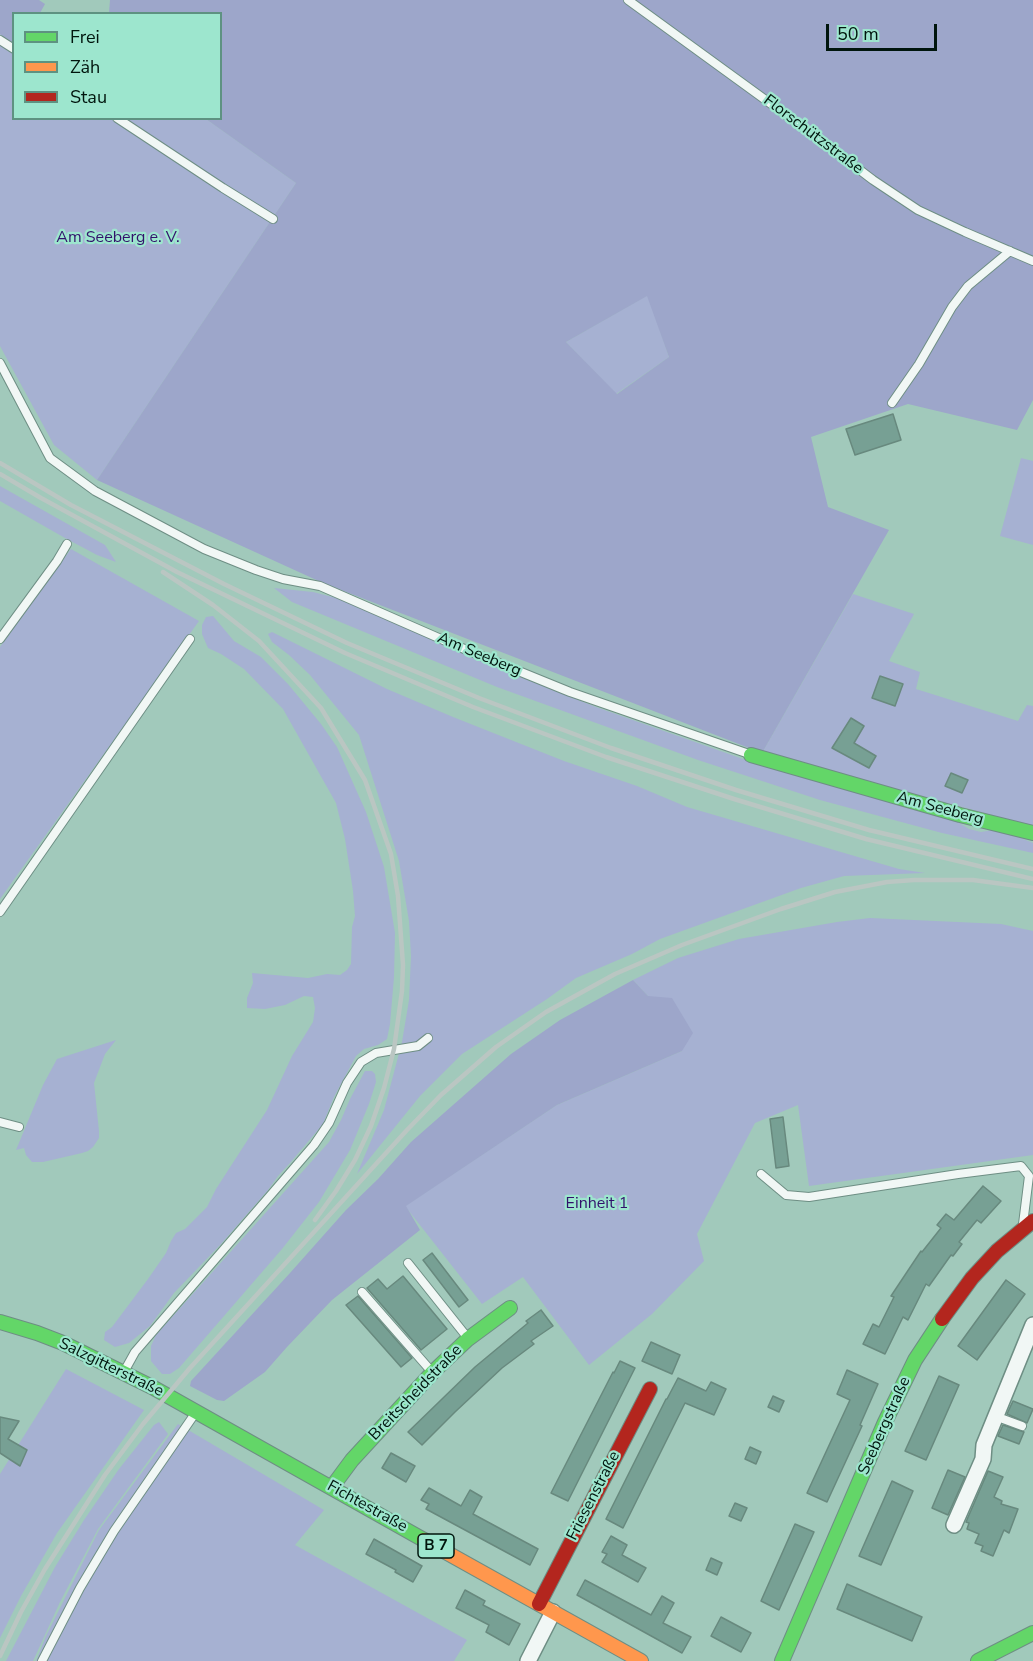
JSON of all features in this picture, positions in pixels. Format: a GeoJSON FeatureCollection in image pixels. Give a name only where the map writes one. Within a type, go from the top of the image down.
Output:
{"type":"FeatureCollection","features":[{"type":"Feature","properties":{"kind":"street","name":"Am Seeberg"},"geometry":{"type":"LineString","coordinates":[[751,755],[1033,833]]}},
{"type":"Feature","properties":{"kind":"street","name":"Seebergstraße"},"geometry":{"type":"LineString","coordinates":[[782,1661],[885,1422],[915,1360],[951,1305],[972,1278],[997,1251],[1028,1225]]}},
{"type":"Feature","properties":{"kind":"street","name":"Breitscheidstraße"},"geometry":{"type":"LineString","coordinates":[[332,1487],[352,1460],[433,1372],[468,1339],[510,1308]]}},
{"type":"Feature","properties":{"kind":"street","name":"Salzgitterstraße"},"geometry":{"type":"LineString","coordinates":[[0,1322],[63,1343],[124,1372],[218,1423]]}},
{"type":"Feature","properties":{"kind":"street"},"geometry":{"type":"LineString","coordinates":[[954,1525],[983,1459],[984,1445],[1033,1325]]}},
{"type":"Feature","properties":{"kind":"street","name":"Friesenstraße"},"geometry":{"type":"LineString","coordinates":[[539,1604],[650,1389]]}},
{"type":"Feature","properties":{"kind":"street","name":"Fichtestraße"},"geometry":{"type":"LineString","coordinates":[[218,1423],[641,1661]]}},
{"type":"Feature","properties":{"kind":"street"},"geometry":{"type":"LineString","coordinates":[[528,1661],[553,1612]]}},
{"type":"Feature","properties":{"kind":"street"},"geometry":{"type":"LineString","coordinates":[[978,1661],[1033,1632]]}},
{"type":"Feature","properties":{"kind":"lane","name":"Florschützstraße"},"geometry":{"type":"LineString","coordinates":[[628,0],[909,204],[956,228],[1033,261]]}},
{"type":"Feature","properties":{"kind":"lane"},"geometry":{"type":"LineString","coordinates":[[120,120],[273,219]]}},
{"type":"Feature","properties":{"kind":"lane"},"geometry":{"type":"LineString","coordinates":[[892,403],[919,364],[952,307],[968,286],[1010,251]]}},
{"type":"Feature","properties":{"kind":"lane","name":"Am Seeberg"},"geometry":{"type":"LineString","coordinates":[[0,363],[50,458],[95,491],[194,544],[283,579],[320,586],[570,692],[751,755]]}},
{"type":"Feature","properties":{"kind":"lane"},"geometry":{"type":"LineString","coordinates":[[0,639],[68,544]]}},
{"type":"Feature","properties":{"kind":"lane"},"geometry":{"type":"LineString","coordinates":[[0,912],[190,639]]}},
{"type":"Feature","properties":{"kind":"lane"},"geometry":{"type":"LineString","coordinates":[[124,1372],[135,1352],[314,1145],[329,1123],[347,1083],[361,1062],[376,1053],[417,1047],[428,1038]]}},
{"type":"Feature","properties":{"kind":"lane"},"geometry":{"type":"LineString","coordinates":[[0,1122],[19,1127]]}},
{"type":"Feature","properties":{"kind":"lane"},"geometry":{"type":"LineString","coordinates":[[761,1174],[786,1195],[809,1197],[1021,1166],[1029,1176],[1028,1225]]}},
{"type":"Feature","properties":{"kind":"lane"},"geometry":{"type":"LineString","coordinates":[[408,1263],[468,1339]]}},
{"type":"Feature","properties":{"kind":"lane"},"geometry":{"type":"LineString","coordinates":[[362,1292],[433,1372]]}},
{"type":"Feature","properties":{"kind":"lane"},"geometry":{"type":"LineString","coordinates":[[42,1661],[80,1588],[114,1531],[197,1411]]}},
{"type":"Feature","properties":{"kind":"lane"},"geometry":{"type":"LineString","coordinates":[[995,1416],[1022,1426]]}},
{"type":"Feature","properties":{"kind":"green space","name":"Am Seeberg e. V."},"geometry":{"type":"Polygon","coordinates":[[[0,34],[12,42],[12,120],[207,120],[296,183],[97,480],[54,445],[0,346],[0,34]]]}},
{"type":"Feature","properties":{"kind":"green space"},"geometry":{"type":"Polygon","coordinates":[[[648,295],[669,357],[616,394],[566,342],[648,295]]]}},
{"type":"Feature","properties":{"kind":"green space"},"geometry":{"type":"Polygon","coordinates":[[[1021,458],[1033,461],[1033,545],[1000,536],[1021,458]]]}},
{"type":"Feature","properties":{"kind":"green space"},"geometry":{"type":"Polygon","coordinates":[[[0,486],[105,545],[116,562],[97,555],[0,501],[0,486]]]}},
{"type":"Feature","properties":{"kind":"green space"},"geometry":{"type":"Polygon","coordinates":[[[71,549],[199,621],[0,899],[0,647],[71,549]]]}},
{"type":"Feature","properties":{"kind":"green space"},"geometry":{"type":"Polygon","coordinates":[[[274,588],[313,592],[340,599],[495,667],[596,707],[760,765],[946,815],[969,829],[981,832],[999,829],[1033,843],[1033,853],[942,833],[820,800],[698,760],[497,687],[292,602],[274,588]]]}},
{"type":"Feature","properties":{"kind":"green space"},"geometry":{"type":"Polygon","coordinates":[[[853,594],[914,614],[889,661],[920,672],[916,689],[1018,721],[1027,705],[1033,706],[1033,826],[762,753],[853,594]]]}},
{"type":"Feature","properties":{"kind":"green space"},"geometry":{"type":"Polygon","coordinates":[[[213,616],[234,641],[261,657],[288,684],[321,724],[337,747],[366,812],[384,867],[395,933],[390,1024],[387,1039],[378,1045],[364,1049],[356,1056],[334,1097],[323,1124],[268,1190],[174,1293],[150,1326],[129,1343],[115,1347],[104,1340],[105,1332],[112,1327],[148,1279],[166,1253],[176,1233],[185,1229],[207,1207],[216,1189],[267,1110],[292,1056],[313,1022],[315,1008],[313,997],[304,996],[285,1005],[265,1009],[247,1008],[247,998],[253,983],[252,973],[308,978],[327,974],[340,975],[351,964],[352,927],[355,916],[353,891],[345,839],[336,803],[283,709],[244,669],[208,648],[202,634],[202,625],[206,617],[213,616]]]}},
{"type":"Feature","properties":{"kind":"green space"},"geometry":{"type":"Polygon","coordinates":[[[272,632],[387,689],[453,717],[687,807],[899,869],[925,873],[844,876],[801,888],[660,939],[632,954],[576,978],[462,1054],[420,1096],[357,1174],[384,1110],[402,1042],[409,1000],[411,956],[409,921],[399,861],[359,735],[310,675],[272,642],[268,634],[272,632]]]}},
{"type":"Feature","properties":{"kind":"green space","name":"Einheit 1"},"geometry":{"type":"Polygon","coordinates":[[[870,918],[1001,924],[1033,931],[1033,1155],[809,1186],[798,1105],[755,1123],[697,1234],[704,1261],[652,1314],[589,1365],[523,1277],[482,1304],[405,1206],[557,1105],[682,1051],[648,996],[633,980],[678,958],[739,939],[870,918]]]}},
{"type":"Feature","properties":{"kind":"green space"},"geometry":{"type":"Polygon","coordinates":[[[116,1040],[105,1054],[94,1083],[99,1138],[93,1147],[82,1153],[43,1162],[32,1162],[24,1148],[16,1150],[43,1085],[57,1059],[116,1040]]]}},
{"type":"Feature","properties":{"kind":"green space"},"geometry":{"type":"Polygon","coordinates":[[[365,1071],[372,1071],[375,1074],[376,1082],[369,1104],[350,1150],[319,1202],[282,1249],[179,1368],[170,1374],[162,1374],[151,1361],[151,1346],[156,1335],[329,1142],[365,1071]]]}},
{"type":"Feature","properties":{"kind":"green space"},"geometry":{"type":"Polygon","coordinates":[[[66,1369],[144,1410],[57,1533],[0,1638],[0,1474],[66,1369]]]}},
{"type":"Feature","properties":{"kind":"green space"},"geometry":{"type":"Polygon","coordinates":[[[159,1422],[168,1434],[98,1529],[60,1602],[33,1661],[6,1661],[55,1567],[84,1520],[119,1469],[154,1425],[159,1422]]]}},
{"type":"Feature","properties":{"kind":"green space"},"geometry":{"type":"Polygon","coordinates":[[[178,1424],[324,1510],[295,1545],[467,1640],[454,1661],[36,1661],[46,1636],[99,1530],[178,1424]]]}},
{"type":"Feature","properties":{"kind":"shaded area"},"geometry":{"type":"Polygon","coordinates":[[[0,0],[39,0],[45,4],[41,12],[12,12],[12,42],[0,34],[0,0]]]}},
{"type":"Feature","properties":{"kind":"shaded area"},"geometry":{"type":"Polygon","coordinates":[[[110,0],[1033,0],[1033,400],[1017,430],[908,404],[811,437],[828,507],[889,530],[762,753],[323,583],[97,480],[296,183],[207,120],[222,120],[222,12],[109,12],[110,0]],[[647,296],[566,342],[617,394],[669,357],[647,296]]]}},
{"type":"Feature","properties":{"kind":"shaded area"},"geometry":{"type":"Polygon","coordinates":[[[633,980],[648,996],[672,998],[693,1033],[682,1051],[557,1105],[406,1206],[420,1230],[332,1300],[265,1372],[224,1401],[217,1400],[190,1386],[191,1381],[411,1142],[511,1054],[560,1020],[633,980]]]}},
{"type":"Feature","properties":{"kind":"building"},"geometry":{"type":"Polygon","coordinates":[[[893,414],[901,440],[855,455],[846,429],[893,414]]]}},
{"type":"Feature","properties":{"kind":"building"},"geometry":{"type":"Polygon","coordinates":[[[880,676],[903,684],[895,706],[872,698],[880,676]]]}},
{"type":"Feature","properties":{"kind":"building"},"geometry":{"type":"Polygon","coordinates":[[[851,718],[864,726],[854,743],[876,756],[869,768],[832,748],[851,718]]]}},
{"type":"Feature","properties":{"kind":"building"},"geometry":{"type":"Polygon","coordinates":[[[951,773],[968,780],[962,793],[945,786],[951,773]]]}},
{"type":"Feature","properties":{"kind":"building"},"geometry":{"type":"Polygon","coordinates":[[[783,1117],[789,1166],[776,1168],[770,1119],[783,1117]]]}},
{"type":"Feature","properties":{"kind":"building"},"geometry":{"type":"Polygon","coordinates":[[[983,1186],[1001,1201],[981,1223],[977,1220],[959,1242],[962,1244],[953,1256],[951,1255],[929,1286],[926,1284],[908,1320],[903,1317],[885,1354],[863,1344],[873,1324],[879,1327],[894,1297],[891,1296],[921,1251],[941,1228],[937,1225],[946,1214],[954,1220],[983,1186]]]}},
{"type":"Feature","properties":{"kind":"building"},"geometry":{"type":"Polygon","coordinates":[[[432,1253],[468,1300],[459,1307],[423,1260],[432,1253]]]}},
{"type":"Feature","properties":{"kind":"building"},"geometry":{"type":"Polygon","coordinates":[[[403,1276],[447,1329],[421,1350],[367,1288],[378,1279],[387,1289],[403,1276]]]}},
{"type":"Feature","properties":{"kind":"building"},"geometry":{"type":"Polygon","coordinates":[[[1006,1280],[1025,1294],[977,1360],[958,1346],[1006,1280]]]}},
{"type":"Feature","properties":{"kind":"building"},"geometry":{"type":"Polygon","coordinates":[[[358,1296],[412,1358],[401,1367],[346,1305],[358,1296]]]}},
{"type":"Feature","properties":{"kind":"building"},"geometry":{"type":"Polygon","coordinates":[[[541,1310],[553,1326],[531,1341],[534,1344],[502,1368],[422,1445],[408,1432],[475,1367],[541,1310]]]}},
{"type":"Feature","properties":{"kind":"building"},"geometry":{"type":"Polygon","coordinates":[[[651,1342],[680,1355],[672,1374],[642,1361],[651,1342]]]}},
{"type":"Feature","properties":{"kind":"building"},"geometry":{"type":"Polygon","coordinates":[[[620,1361],[635,1368],[568,1501],[551,1493],[620,1361]]]}},
{"type":"Feature","properties":{"kind":"building"},"geometry":{"type":"Polygon","coordinates":[[[847,1370],[878,1384],[860,1425],[862,1426],[827,1502],[807,1493],[850,1400],[837,1394],[847,1370]]]}},
{"type":"Feature","properties":{"kind":"building"},"geometry":{"type":"Polygon","coordinates":[[[939,1376],[959,1385],[926,1460],[905,1451],[939,1376]]]}},
{"type":"Feature","properties":{"kind":"building"},"geometry":{"type":"Polygon","coordinates":[[[678,1378],[706,1391],[711,1382],[726,1389],[714,1415],[685,1403],[623,1528],[606,1519],[678,1378]]]}},
{"type":"Feature","properties":{"kind":"building"},"geometry":{"type":"Polygon","coordinates":[[[773,1396],[784,1401],[779,1412],[768,1407],[773,1396]]]}},
{"type":"Feature","properties":{"kind":"building"},"geometry":{"type":"Polygon","coordinates":[[[1013,1401],[1033,1409],[1027,1423],[1007,1414],[1013,1401]]]}},
{"type":"Feature","properties":{"kind":"building"},"geometry":{"type":"Polygon","coordinates":[[[0,1417],[19,1421],[8,1439],[27,1450],[20,1466],[0,1453],[0,1417]]]}},
{"type":"Feature","properties":{"kind":"building"},"geometry":{"type":"Polygon","coordinates":[[[1003,1425],[1024,1432],[1019,1444],[998,1436],[1003,1425]]]}},
{"type":"Feature","properties":{"kind":"building"},"geometry":{"type":"Polygon","coordinates":[[[750,1447],[761,1452],[756,1464],[745,1459],[750,1447]]]}},
{"type":"Feature","properties":{"kind":"building"},"geometry":{"type":"Polygon","coordinates":[[[391,1453],[415,1466],[406,1482],[382,1468],[391,1453]]]}},
{"type":"Feature","properties":{"kind":"building"},"geometry":{"type":"Polygon","coordinates":[[[948,1470],[965,1477],[948,1515],[932,1508],[948,1470]]]}},
{"type":"Feature","properties":{"kind":"building"},"geometry":{"type":"Polygon","coordinates":[[[988,1471],[1003,1477],[994,1497],[1002,1501],[1001,1504],[1018,1509],[1009,1533],[1004,1530],[993,1556],[981,1551],[983,1546],[975,1543],[979,1534],[967,1529],[969,1523],[966,1522],[988,1471]]]}},
{"type":"Feature","properties":{"kind":"building"},"geometry":{"type":"Polygon","coordinates":[[[892,1481],[913,1491],[881,1565],[859,1556],[892,1481]]]}},
{"type":"Feature","properties":{"kind":"building"},"geometry":{"type":"Polygon","coordinates":[[[429,1488],[461,1506],[470,1490],[482,1497],[473,1514],[538,1549],[530,1565],[426,1509],[429,1504],[421,1500],[429,1488]]]}},
{"type":"Feature","properties":{"kind":"building"},"geometry":{"type":"Polygon","coordinates":[[[735,1503],[747,1508],[741,1521],[729,1516],[735,1503]]]}},
{"type":"Feature","properties":{"kind":"building"},"geometry":{"type":"Polygon","coordinates":[[[795,1524],[814,1532],[779,1610],[761,1601],[795,1524]]]}},
{"type":"Feature","properties":{"kind":"building"},"geometry":{"type":"Polygon","coordinates":[[[611,1536],[627,1545],[622,1555],[646,1568],[638,1582],[602,1562],[607,1554],[602,1552],[611,1536]]]}},
{"type":"Feature","properties":{"kind":"building"},"geometry":{"type":"Polygon","coordinates":[[[374,1539],[422,1566],[413,1582],[366,1554],[374,1539]]]}},
{"type":"Feature","properties":{"kind":"building"},"geometry":{"type":"Polygon","coordinates":[[[711,1558],[722,1563],[717,1575],[706,1570],[711,1558]]]}},
{"type":"Feature","properties":{"kind":"building"},"geometry":{"type":"Polygon","coordinates":[[[585,1580],[651,1615],[662,1596],[674,1603],[663,1623],[691,1637],[682,1653],[577,1595],[585,1580]]]}},
{"type":"Feature","properties":{"kind":"building"},"geometry":{"type":"Polygon","coordinates":[[[847,1584],[922,1617],[912,1641],[837,1609],[847,1584]]]}},
{"type":"Feature","properties":{"kind":"building"},"geometry":{"type":"Polygon","coordinates":[[[465,1590],[485,1601],[483,1605],[520,1624],[509,1645],[486,1632],[489,1625],[456,1608],[465,1590]]]}},
{"type":"Feature","properties":{"kind":"building"},"geometry":{"type":"Polygon","coordinates":[[[721,1617],[751,1633],[741,1652],[711,1636],[721,1617]]]}},
{"type":"Feature","properties":{"kind":"railway"},"geometry":{"type":"LineString","coordinates":[[0,463],[71,505],[224,584],[347,643],[479,698],[611,748],[736,790],[869,830],[1033,869]]}},
{"type":"Feature","properties":{"kind":"railway"},"geometry":{"type":"LineString","coordinates":[[0,474],[177,572],[345,653],[473,707],[606,757],[734,799],[866,839],[1033,879]]}},
{"type":"Feature","properties":{"kind":"railway"},"geometry":{"type":"LineString","coordinates":[[163,572],[213,605],[259,641],[321,708],[365,780],[391,854],[398,896],[403,965],[394,1049],[371,1126],[355,1160],[315,1220]]}},
{"type":"Feature","properties":{"kind":"railway"},"geometry":{"type":"LineString","coordinates":[[0,1656],[45,1569],[105,1475],[143,1424],[190,1368],[407,1130],[441,1095],[496,1047],[546,1012],[615,974],[682,945],[835,892],[887,882],[914,880],[973,880],[1033,888]]}},
{"type":"Feature","properties":{"kind":"traffic: fast"},"geometry":{"type":"LineString","coordinates":[[751,755],[960,815],[1033,833]]}},
{"type":"Feature","properties":{"kind":"traffic: fast"},"geometry":{"type":"LineString","coordinates":[[332,1487],[352,1460],[433,1372],[468,1339],[510,1308]]}},
{"type":"Feature","properties":{"kind":"traffic: fast"},"geometry":{"type":"LineString","coordinates":[[782,1661],[885,1422],[915,1360],[942,1319]]}},
{"type":"Feature","properties":{"kind":"traffic: fast"},"geometry":{"type":"LineString","coordinates":[[0,1322],[63,1343],[152,1387],[424,1540]]}},
{"type":"Feature","properties":{"kind":"traffic: fast"},"geometry":{"type":"LineString","coordinates":[[978,1661],[1033,1633]]}},
{"type":"Feature","properties":{"kind":"traffic: slow"},"geometry":{"type":"LineString","coordinates":[[424,1540],[641,1661]]}},
{"type":"Feature","properties":{"kind":"traffic: jam"},"geometry":{"type":"LineString","coordinates":[[942,1319],[972,1278],[997,1251],[1033,1221]]}},
{"type":"Feature","properties":{"kind":"traffic: jam"},"geometry":{"type":"LineString","coordinates":[[539,1604],[650,1389]]}}]}
